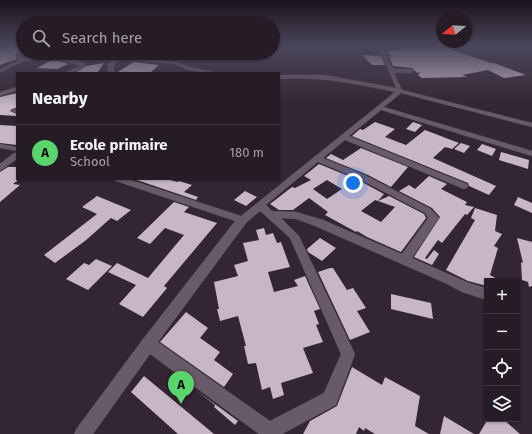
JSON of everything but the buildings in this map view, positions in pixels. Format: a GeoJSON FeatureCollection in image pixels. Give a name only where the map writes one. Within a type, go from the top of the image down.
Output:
{"type":"FeatureCollection","features":[{"type":"Feature","properties":{"kind":"street"},"geometry":{"type":"LineString","coordinates":[[0,71],[9,66]]}},
{"type":"Feature","properties":{"kind":"street"},"geometry":{"type":"LineString","coordinates":[[69,72],[81,66]]}},
{"type":"Feature","properties":{"kind":"street"},"geometry":{"type":"LineString","coordinates":[[184,66],[210,72]]}},
{"type":"Feature","properties":{"kind":"street"},"geometry":{"type":"LineString","coordinates":[[389,66],[400,91]]}},
{"type":"Feature","properties":{"kind":"street"},"geometry":{"type":"LineString","coordinates":[[391,71],[411,71]]}},
{"type":"Feature","properties":{"kind":"street"},"geometry":{"type":"LineString","coordinates":[[280,77],[324,76],[400,91],[532,124]]}},
{"type":"Feature","properties":{"kind":"street"},"geometry":{"type":"LineString","coordinates":[[0,94],[16,89]]}},
{"type":"Feature","properties":{"kind":"street"},"geometry":{"type":"LineString","coordinates":[[82,434],[242,220],[400,91]]}},
{"type":"Feature","properties":{"kind":"street"},"geometry":{"type":"LineString","coordinates":[[381,108],[532,154]]}},
{"type":"Feature","properties":{"kind":"street"},"geometry":{"type":"LineString","coordinates":[[344,137],[464,186]]}},
{"type":"Feature","properties":{"kind":"street"},"geometry":{"type":"LineString","coordinates":[[0,146],[16,148]]}},
{"type":"Feature","properties":{"kind":"street"},"geometry":{"type":"LineString","coordinates":[[0,168],[16,156]]}},
{"type":"Feature","properties":{"kind":"street"},"geometry":{"type":"LineString","coordinates":[[317,159],[364,178],[428,211],[434,218],[404,260]]}},
{"type":"Feature","properties":{"kind":"street"},"geometry":{"type":"LineString","coordinates":[[122,180],[242,220]]}},
{"type":"Feature","properties":{"kind":"street"},"geometry":{"type":"LineString","coordinates":[[256,208],[271,214],[296,216],[319,223],[449,279],[466,288],[484,293]]}},
{"type":"Feature","properties":{"kind":"street"},"geometry":{"type":"LineString","coordinates":[[148,344],[271,433],[330,399],[348,354],[294,236],[271,214]]}},
{"type":"Feature","properties":{"kind":"place","name":"Ecole primaire"},"geometry":{"type":"Point","coordinates":[181,404]}}]}
